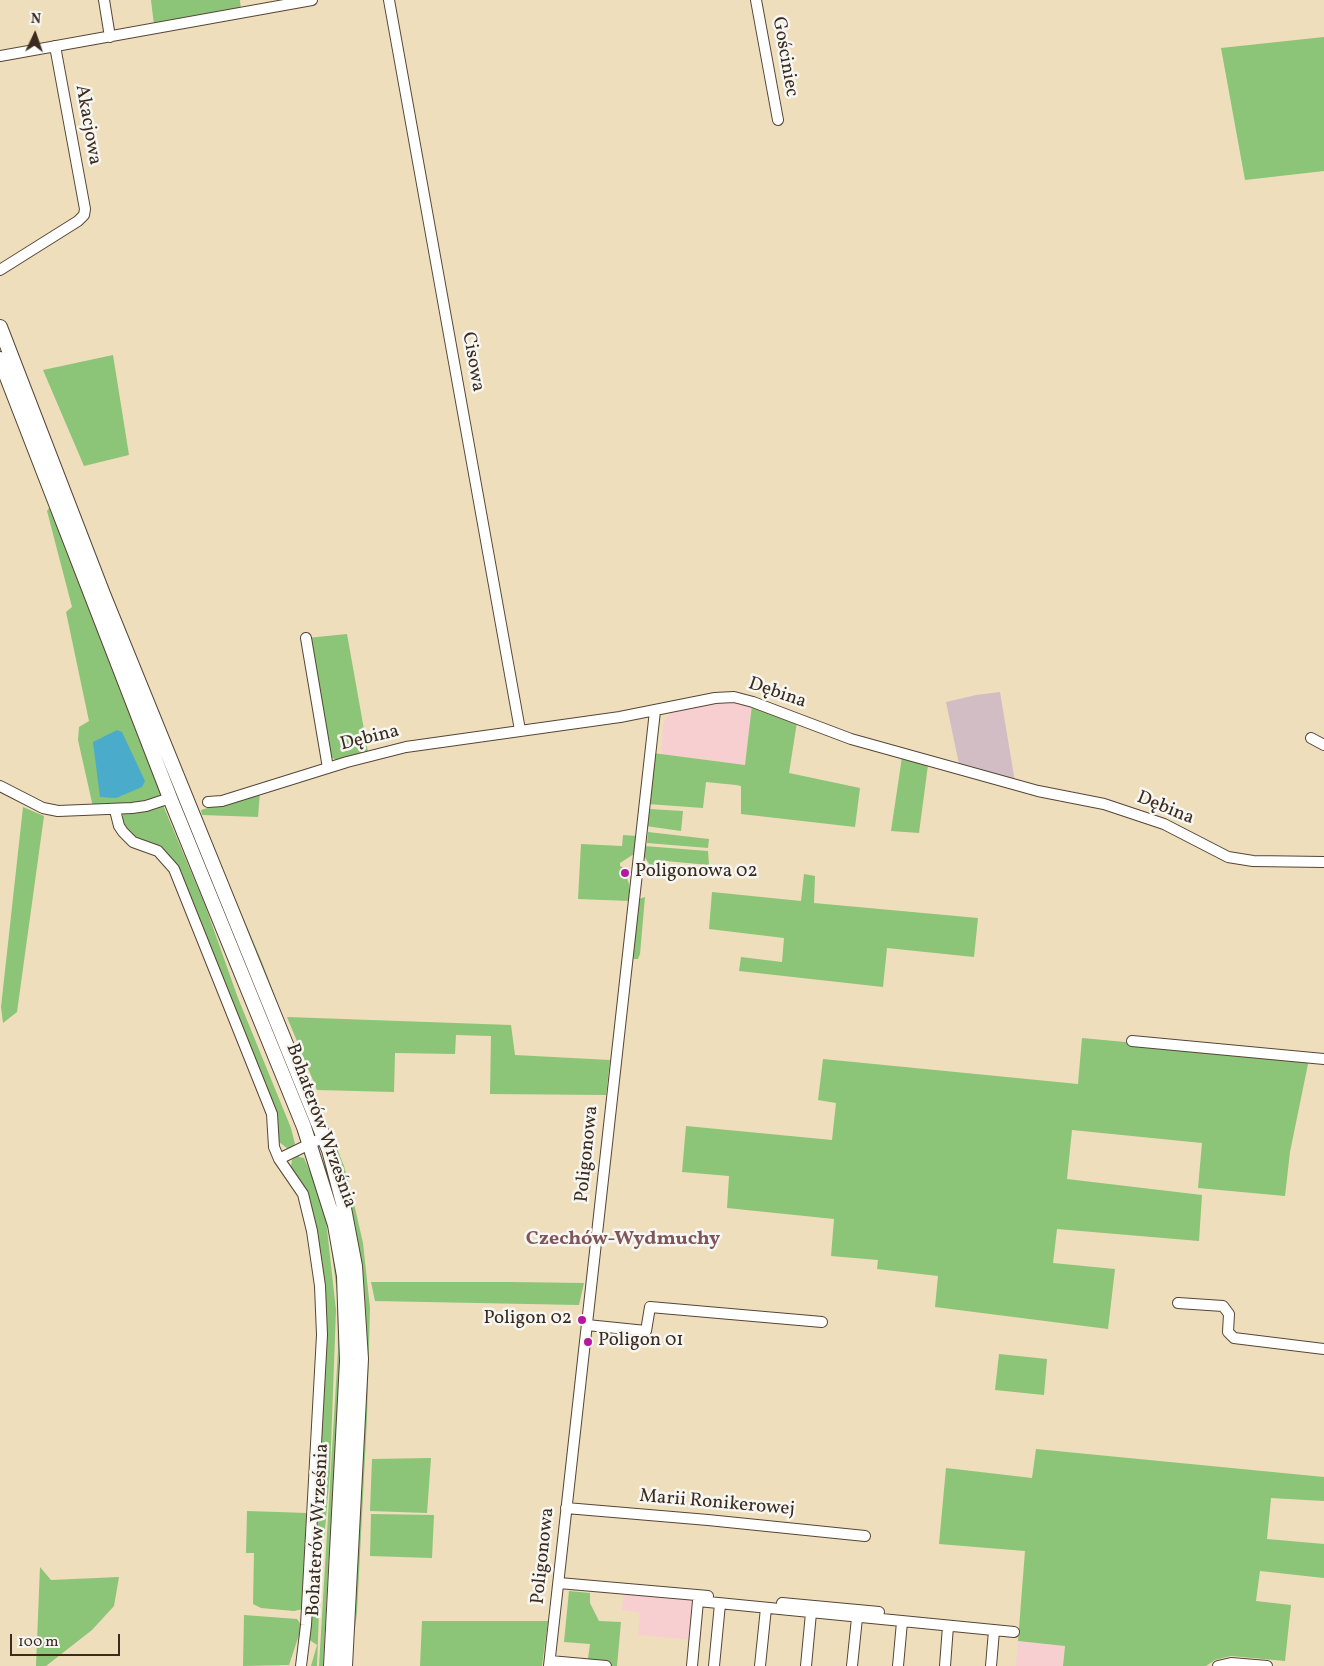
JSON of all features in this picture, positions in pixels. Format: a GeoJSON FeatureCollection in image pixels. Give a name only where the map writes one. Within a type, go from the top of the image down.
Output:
{"type":"FeatureCollection","features":[{"type":"Feature","properties":{"kind":"main road","name":"Bohaterów Września"},"geometry":{"type":"LineString","coordinates":[[0,327],[103,594],[324,1137],[351,1239],[360,1324],[360,1359],[345,1666]]}},
{"type":"Feature","properties":{"kind":"main road","name":"Bohaterów Września"},"geometry":{"type":"LineString","coordinates":[[0,359],[170,798],[310,1143],[335,1225],[343,1269],[347,1317],[347,1361],[331,1666]]}},
{"type":"Feature","properties":{"kind":"street"},"geometry":{"type":"LineString","coordinates":[[104,0],[110,37]]}},
{"type":"Feature","properties":{"kind":"street"},"geometry":{"type":"LineString","coordinates":[[0,56],[312,0]]}},
{"type":"Feature","properties":{"kind":"street","name":"Cisowa"},"geometry":{"type":"LineString","coordinates":[[389,0],[520,730]]}},
{"type":"Feature","properties":{"kind":"street","name":"Gościniec"},"geometry":{"type":"LineString","coordinates":[[756,0],[778,120]]}},
{"type":"Feature","properties":{"kind":"street","name":"Akacjowa"},"geometry":{"type":"LineString","coordinates":[[0,270],[78,221],[84,215],[85,209],[55,46]]}},
{"type":"Feature","properties":{"kind":"street"},"geometry":{"type":"LineString","coordinates":[[306,638],[328,768]]}},
{"type":"Feature","properties":{"kind":"street","name":"Dębina"},"geometry":{"type":"LineString","coordinates":[[208,802],[222,801],[328,768],[406,747],[650,712],[715,698],[742,699],[851,738],[1038,791],[1104,804],[1164,824],[1228,857],[1253,861],[1324,862]]}},
{"type":"Feature","properties":{"kind":"street","name":"Poligonowa"},"geometry":{"type":"LineString","coordinates":[[550,1664],[652,723],[650,712]]}},
{"type":"Feature","properties":{"kind":"street"},"geometry":{"type":"LineString","coordinates":[[1310,738],[1324,744]]}},
{"type":"Feature","properties":{"kind":"street"},"geometry":{"type":"LineString","coordinates":[[0,786],[43,808],[58,811],[115,810],[146,806],[170,798]]}},
{"type":"Feature","properties":{"kind":"street"},"geometry":{"type":"LineString","coordinates":[[115,810],[118,826],[123,832],[133,842],[158,851],[174,869],[272,1114],[274,1147],[279,1159],[299,1187],[305,1201],[316,1258],[322,1312],[306,1625],[301,1666]]}},
{"type":"Feature","properties":{"kind":"street"},"geometry":{"type":"LineString","coordinates":[[1132,1042],[1324,1059]]}},
{"type":"Feature","properties":{"kind":"street"},"geometry":{"type":"LineString","coordinates":[[279,1159],[324,1137]]}},
{"type":"Feature","properties":{"kind":"street"},"geometry":{"type":"LineString","coordinates":[[1178,1303],[1223,1306],[1229,1314],[1228,1332],[1234,1338],[1324,1349]]}},
{"type":"Feature","properties":{"kind":"street"},"geometry":{"type":"LineString","coordinates":[[587,1325],[646,1331],[650,1307],[822,1322]]}},
{"type":"Feature","properties":{"kind":"street","name":"Marii Ronikerowej"},"geometry":{"type":"LineString","coordinates":[[566,1508],[865,1536]]}},
{"type":"Feature","properties":{"kind":"street"},"geometry":{"type":"LineString","coordinates":[[559,1583],[879,1612]]}},
{"type":"Feature","properties":{"kind":"street"},"geometry":{"type":"LineString","coordinates":[[692,1666],[698,1601],[1014,1632]]}},
{"type":"Feature","properties":{"kind":"street"},"geometry":{"type":"LineString","coordinates":[[714,1666],[720,1604]]}},
{"type":"Feature","properties":{"kind":"street"},"geometry":{"type":"LineString","coordinates":[[760,1666],[766,1608]]}},
{"type":"Feature","properties":{"kind":"street"},"geometry":{"type":"LineString","coordinates":[[806,1666],[811,1613]]}},
{"type":"Feature","properties":{"kind":"street"},"geometry":{"type":"LineString","coordinates":[[852,1666],[857,1618]]}},
{"type":"Feature","properties":{"kind":"street"},"geometry":{"type":"LineString","coordinates":[[898,1666],[902,1622]]}},
{"type":"Feature","properties":{"kind":"street"},"geometry":{"type":"LineString","coordinates":[[945,1666],[948,1626]]}},
{"type":"Feature","properties":{"kind":"street"},"geometry":{"type":"LineString","coordinates":[[991,1666],[994,1631]]}},
{"type":"Feature","properties":{"kind":"street"},"geometry":{"type":"LineString","coordinates":[[1218,1666],[1231,1663],[1266,1666]]}},
{"type":"Feature","properties":{"kind":"street"},"geometry":{"type":"LineString","coordinates":[[550,1664],[606,1666]]}},
{"type":"Feature","properties":{"kind":"shaded area"},"geometry":{"type":"Polygon","coordinates":[[[1000,692],[1015,782],[960,769],[946,702],[1000,692]]]}},
{"type":"Feature","properties":{"kind":"shaded area"},"geometry":{"type":"Polygon","coordinates":[[[716,701],[752,705],[745,765],[661,754],[663,728],[665,720],[671,713],[716,701]]]}},
{"type":"Feature","properties":{"kind":"shaded area"},"geometry":{"type":"Polygon","coordinates":[[[624,1591],[696,1598],[693,1640],[638,1635],[640,1613],[622,1610],[624,1591]]]}},
{"type":"Feature","properties":{"kind":"shaded area"},"geometry":{"type":"Polygon","coordinates":[[[1018,1641],[1065,1646],[1063,1666],[1016,1666],[1018,1641]]]}},
{"type":"Feature","properties":{"kind":"green space"},"geometry":{"type":"Polygon","coordinates":[[[151,0],[240,0],[241,10],[154,25],[151,0]]]}},
{"type":"Feature","properties":{"kind":"green space"},"geometry":{"type":"Polygon","coordinates":[[[1324,37],[1324,171],[1245,180],[1221,48],[1324,37]]]}},
{"type":"Feature","properties":{"kind":"green space"},"geometry":{"type":"Polygon","coordinates":[[[113,355],[129,455],[84,466],[43,370],[113,355]]]}},
{"type":"Feature","properties":{"kind":"green space"},"geometry":{"type":"Polygon","coordinates":[[[51,505],[162,792],[156,800],[126,806],[93,807],[78,740],[79,727],[89,721],[66,612],[72,607],[47,511],[51,505]]]}},
{"type":"Feature","properties":{"kind":"green space"},"geometry":{"type":"Polygon","coordinates":[[[347,634],[368,752],[337,761],[330,756],[307,638],[347,634]]]}},
{"type":"Feature","properties":{"kind":"green space"},"geometry":{"type":"Polygon","coordinates":[[[752,705],[797,722],[789,773],[860,788],[855,827],[741,814],[741,786],[736,785],[706,782],[703,808],[648,804],[653,753],[745,765],[752,705]]]}},
{"type":"Feature","properties":{"kind":"green space"},"geometry":{"type":"Polygon","coordinates":[[[902,757],[928,765],[919,833],[891,831],[902,757]]]}},
{"type":"Feature","properties":{"kind":"green space"},"geometry":{"type":"Polygon","coordinates":[[[260,792],[258,817],[202,815],[201,810],[260,792]]]}},
{"type":"Feature","properties":{"kind":"green space"},"geometry":{"type":"Polygon","coordinates":[[[163,805],[205,905],[238,998],[291,1128],[295,1144],[288,1149],[279,1142],[276,1115],[211,951],[158,847],[135,837],[123,825],[123,813],[163,805]]]}},
{"type":"Feature","properties":{"kind":"green space"},"geometry":{"type":"Polygon","coordinates":[[[23,807],[44,816],[17,1012],[3,1023],[1,1007],[23,807]]]}},
{"type":"Feature","properties":{"kind":"green space"},"geometry":{"type":"Polygon","coordinates":[[[647,810],[683,811],[681,831],[646,826],[647,810]]]}},
{"type":"Feature","properties":{"kind":"green space"},"geometry":{"type":"Polygon","coordinates":[[[187,812],[313,1121],[308,1123],[182,814],[187,812]]]}},
{"type":"Feature","properties":{"kind":"green space"},"geometry":{"type":"Polygon","coordinates":[[[648,832],[709,839],[708,848],[647,843],[648,832]]]}},
{"type":"Feature","properties":{"kind":"green space"},"geometry":{"type":"Polygon","coordinates":[[[623,835],[637,836],[634,854],[620,863],[620,866],[624,868],[621,870],[623,876],[626,875],[629,884],[630,901],[578,899],[581,844],[622,846],[623,835]]]}},
{"type":"Feature","properties":{"kind":"green space"},"geometry":{"type":"Polygon","coordinates":[[[644,846],[708,851],[709,865],[655,860],[654,868],[651,867],[644,856],[644,846]]]}},
{"type":"Feature","properties":{"kind":"green space"},"geometry":{"type":"Polygon","coordinates":[[[219,861],[262,962],[299,1060],[219,861]]]}},
{"type":"Feature","properties":{"kind":"green space"},"geometry":{"type":"Polygon","coordinates":[[[804,874],[815,876],[814,903],[978,918],[974,957],[887,948],[883,987],[739,971],[741,957],[782,962],[784,938],[709,929],[712,892],[801,901],[804,874]]]}},
{"type":"Feature","properties":{"kind":"green space"},"geometry":{"type":"Polygon","coordinates":[[[645,897],[640,954],[638,959],[633,959],[639,899],[645,897]]]}},
{"type":"Feature","properties":{"kind":"green space"},"geometry":{"type":"Polygon","coordinates":[[[287,1017],[511,1025],[515,1055],[610,1060],[606,1095],[490,1094],[491,1036],[456,1035],[455,1054],[395,1053],[394,1092],[317,1090],[287,1017]]]}},
{"type":"Feature","properties":{"kind":"green space"},"geometry":{"type":"Polygon","coordinates":[[[1082,1038],[1309,1059],[1290,1152],[1285,1196],[1198,1188],[1202,1143],[1072,1130],[1067,1179],[1202,1195],[1199,1241],[1057,1229],[1053,1263],[1115,1269],[1108,1329],[935,1307],[938,1276],[877,1269],[878,1260],[831,1256],[834,1219],[727,1208],[729,1176],[682,1172],[686,1126],[832,1140],[836,1103],[818,1100],[823,1059],[1078,1084],[1082,1038]]]}},
{"type":"Feature","properties":{"kind":"green space"},"geometry":{"type":"Polygon","coordinates":[[[326,1121],[344,1166],[355,1208],[363,1243],[370,1308],[367,1419],[357,1612],[354,1636],[365,1334],[364,1293],[355,1226],[322,1122],[326,1121]]]}},
{"type":"Feature","properties":{"kind":"green space"},"geometry":{"type":"Polygon","coordinates":[[[298,1153],[299,1157],[304,1158],[316,1185],[326,1220],[336,1310],[330,1472],[324,1541],[324,1528],[322,1529],[317,1666],[311,1666],[317,1645],[308,1639],[324,1297],[291,1166],[292,1160],[298,1153]]]}},
{"type":"Feature","properties":{"kind":"green space"},"geometry":{"type":"Polygon","coordinates":[[[328,1223],[332,1226],[343,1315],[336,1490],[329,1554],[323,1666],[319,1666],[338,1350],[337,1293],[328,1223]]]}},
{"type":"Feature","properties":{"kind":"green space"},"geometry":{"type":"Polygon","coordinates":[[[371,1282],[584,1283],[579,1305],[375,1301],[371,1282]]]}},
{"type":"Feature","properties":{"kind":"green space"},"geometry":{"type":"Polygon","coordinates":[[[999,1354],[1047,1359],[1044,1395],[995,1390],[999,1354]]]}},
{"type":"Feature","properties":{"kind":"green space"},"geometry":{"type":"Polygon","coordinates":[[[1036,1449],[1324,1477],[1324,1501],[1271,1498],[1267,1539],[1324,1544],[1324,1578],[1260,1571],[1256,1601],[1291,1605],[1285,1661],[1231,1656],[1215,1660],[1206,1666],[1063,1666],[1065,1646],[1018,1641],[1025,1551],[939,1544],[946,1468],[1032,1478],[1036,1449]]]}},
{"type":"Feature","properties":{"kind":"green space"},"geometry":{"type":"Polygon","coordinates":[[[431,1458],[427,1513],[370,1511],[372,1459],[431,1458]]]}},
{"type":"Feature","properties":{"kind":"green space"},"geometry":{"type":"Polygon","coordinates":[[[247,1511],[307,1513],[303,1609],[294,1611],[261,1608],[253,1604],[254,1553],[246,1553],[247,1511]]]}},
{"type":"Feature","properties":{"kind":"green space"},"geometry":{"type":"Polygon","coordinates":[[[371,1514],[434,1515],[432,1558],[370,1556],[371,1514]]]}},
{"type":"Feature","properties":{"kind":"green space"},"geometry":{"type":"Polygon","coordinates":[[[40,1567],[51,1580],[119,1577],[114,1606],[92,1630],[46,1666],[36,1666],[40,1567]]]}},
{"type":"Feature","properties":{"kind":"green space"},"geometry":{"type":"Polygon","coordinates":[[[569,1591],[590,1593],[590,1603],[599,1621],[621,1622],[617,1666],[587,1666],[590,1644],[564,1642],[569,1591]]]}},
{"type":"Feature","properties":{"kind":"green space"},"geometry":{"type":"Polygon","coordinates":[[[244,1615],[297,1619],[302,1626],[289,1665],[243,1666],[244,1615]]]}},
{"type":"Feature","properties":{"kind":"green space"},"geometry":{"type":"Polygon","coordinates":[[[422,1621],[548,1621],[542,1666],[420,1666],[422,1621]]]}},
{"type":"Feature","properties":{"kind":"water"},"geometry":{"type":"Polygon","coordinates":[[[117,730],[122,732],[145,781],[142,787],[116,798],[100,797],[93,742],[117,730]]]}},
{"type":"Feature","properties":{"kind":"place","name":"Poligonowa 02"},"geometry":{"type":"Point","coordinates":[625,873]}},
{"type":"Feature","properties":{"kind":"place","name":"Poligon 02"},"geometry":{"type":"Point","coordinates":[582,1320]}},
{"type":"Feature","properties":{"kind":"place","name":"Poligon 01"},"geometry":{"type":"Point","coordinates":[588,1342]}},
{"type":"Feature","properties":{"kind":"district","name":"Czechów-Wydmuchy"},"geometry":{"type":"Point","coordinates":[623,1240]}}]}
